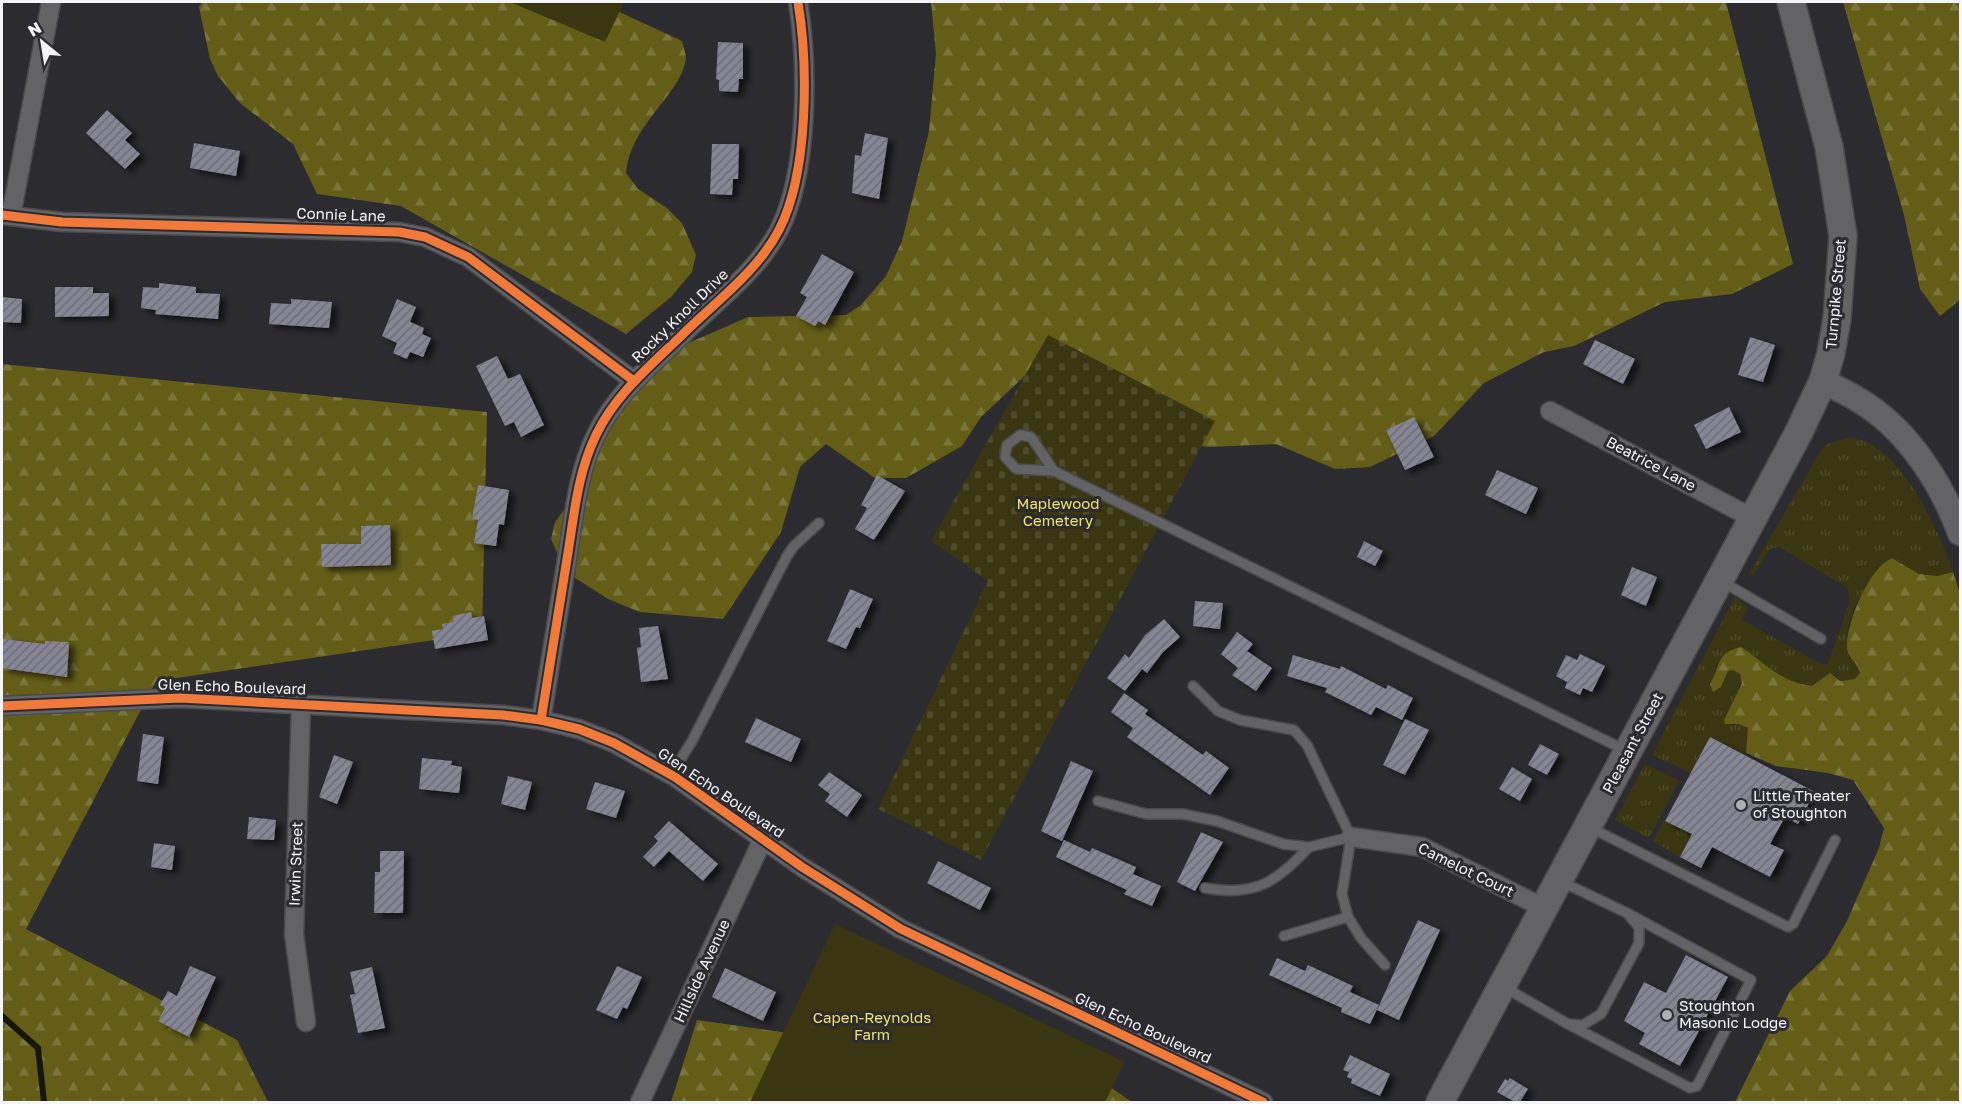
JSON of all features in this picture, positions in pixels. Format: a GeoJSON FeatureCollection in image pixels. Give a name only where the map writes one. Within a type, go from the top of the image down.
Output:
{"type":"FeatureCollection","features":[{"type":"Feature","properties":{"kind":"main road","name":"Turnpike Street"},"geometry":{"type":"LineString","coordinates":[[1791,2],[1829,147],[1843,236],[1837,319],[1823,381]]}},
{"type":"Feature","properties":{"kind":"main road","name":"Pleasant Street"},"geometry":{"type":"LineString","coordinates":[[1440,1102],[1542,907],[1629,752],[1799,432],[1823,381]]}},
{"type":"Feature","properties":{"kind":"street"},"geometry":{"type":"LineString","coordinates":[[6,215],[51,2]]}},
{"type":"Feature","properties":{"kind":"street","name":"Rocky Knoll Drive"},"geometry":{"type":"LineString","coordinates":[[541,720],[581,474],[597,433],[634,381],[751,268],[779,230],[795,182],[804,98],[804,58],[798,2]]}},
{"type":"Feature","properties":{"kind":"street","name":"Connie Lane"},"geometry":{"type":"LineString","coordinates":[[6,215],[62,222],[399,232],[425,237],[468,257],[634,381]]}},
{"type":"Feature","properties":{"kind":"street"},"geometry":{"type":"LineString","coordinates":[[1823,381],[1868,405],[1885,419],[1912,447],[1958,518]]}},
{"type":"Feature","properties":{"kind":"street","name":"Beatrice Lane"},"geometry":{"type":"LineString","coordinates":[[1550,411],[1752,518]]}},
{"type":"Feature","properties":{"kind":"street","name":"Glen Echo Boulevard"},"geometry":{"type":"LineString","coordinates":[[2,706],[53,706],[156,698],[541,720],[579,729],[614,743],[671,774],[842,893],[926,942],[1263,1102]]}},
{"type":"Feature","properties":{"kind":"street","name":"Irwin Street"},"geometry":{"type":"LineString","coordinates":[[301,705],[294,934],[306,1022]]}},
{"type":"Feature","properties":{"kind":"street","name":"Camelot Court"},"geometry":{"type":"LineString","coordinates":[[1351,837],[1422,846],[1542,907]]}},
{"type":"Feature","properties":{"kind":"street","name":"Hillside Avenue"},"geometry":{"type":"LineString","coordinates":[[640,1102],[763,839]]}},
{"type":"Feature","properties":{"kind":"lane"},"geometry":{"type":"LineString","coordinates":[[1054,471],[1031,437],[1020,435],[1007,445],[1005,457],[1016,469],[1054,471],[1629,752]]}},
{"type":"Feature","properties":{"kind":"lane"},"geometry":{"type":"LineString","coordinates":[[671,774],[692,741],[787,556],[794,546],[819,523]]}},
{"type":"Feature","properties":{"kind":"lane"},"geometry":{"type":"LineString","coordinates":[[1719,579],[1821,639]]}},
{"type":"Feature","properties":{"kind":"lane"},"geometry":{"type":"LineString","coordinates":[[1193,686],[1218,711],[1240,720],[1294,730],[1307,745],[1321,770],[1351,837],[1342,894],[1348,917],[1361,938],[1385,965]]}},
{"type":"Feature","properties":{"kind":"lane"},"geometry":{"type":"LineString","coordinates":[[1098,801],[1146,814],[1182,814],[1206,819],[1283,844],[1309,847],[1351,837]]}},
{"type":"Feature","properties":{"kind":"lane"},"geometry":{"type":"LineString","coordinates":[[1587,826],[1788,927],[1793,924],[1835,840]]}},
{"type":"Feature","properties":{"kind":"lane"},"geometry":{"type":"LineString","coordinates":[[1205,888],[1226,892],[1262,886],[1276,880],[1309,847]]}},
{"type":"Feature","properties":{"kind":"lane"},"geometry":{"type":"LineString","coordinates":[[1501,986],[1690,1088],[1696,1086],[1751,980],[1628,913],[1557,880]]}},
{"type":"Feature","properties":{"kind":"lane"},"geometry":{"type":"LineString","coordinates":[[1568,1024],[1583,1025],[1601,1014],[1639,943],[1639,927],[1628,913]]}},
{"type":"Feature","properties":{"kind":"lane"},"geometry":{"type":"LineString","coordinates":[[1284,936],[1348,917]]}},
{"type":"Feature","properties":{"kind":"green space"},"geometry":{"type":"Polygon","coordinates":[[[202,2],[607,2],[613,9],[682,41],[686,59],[682,72],[637,139],[626,173],[638,189],[667,208],[682,223],[696,255],[692,272],[671,297],[626,334],[401,206],[317,194],[293,144],[240,103],[218,76],[210,59],[199,7],[202,2]]]}},
{"type":"Feature","properties":{"kind":"green space"},"geometry":{"type":"Polygon","coordinates":[[[510,2],[624,2],[605,42],[510,2]]]}},
{"type":"Feature","properties":{"kind":"green space"},"geometry":{"type":"Polygon","coordinates":[[[931,2],[1726,2],[1793,264],[1732,294],[1665,302],[1574,346],[1544,352],[1484,383],[1434,436],[1370,467],[1335,469],[1276,444],[1209,447],[1173,443],[1032,369],[981,417],[962,446],[906,478],[875,478],[826,444],[800,467],[781,532],[723,619],[640,612],[608,599],[566,572],[551,539],[555,522],[567,506],[624,401],[661,355],[748,317],[846,315],[861,305],[886,276],[902,241],[929,131],[936,54],[931,2]]]}},
{"type":"Feature","properties":{"kind":"green space"},"geometry":{"type":"Polygon","coordinates":[[[1843,2],[1960,2],[1960,300],[1940,316],[1920,289],[1904,215],[1843,2]]]}},
{"type":"Feature","properties":{"kind":"green space","name":"Maplewood Cemetery"},"geometry":{"type":"Polygon","coordinates":[[[1048,335],[1215,421],[981,860],[878,809],[988,581],[931,541],[1048,335]]]}},
{"type":"Feature","properties":{"kind":"green space"},"geometry":{"type":"Polygon","coordinates":[[[2,364],[487,412],[482,633],[156,681],[26,929],[237,1040],[268,1102],[2,1102],[2,364]]]}},
{"type":"Feature","properties":{"kind":"green space"},"geometry":{"type":"Polygon","coordinates":[[[1849,437],[1867,443],[1885,454],[1915,490],[1938,533],[1953,572],[1928,576],[1915,572],[1895,560],[1886,560],[1864,590],[1849,625],[1847,649],[1860,673],[1855,679],[1840,681],[1835,675],[1825,675],[1818,683],[1804,686],[1762,666],[1716,663],[1715,676],[1726,677],[1728,671],[1733,670],[1740,674],[1742,683],[1730,706],[1732,725],[1739,724],[1748,728],[1749,742],[1745,755],[1710,737],[1691,773],[1652,755],[1735,597],[1748,607],[1742,620],[1823,665],[1828,663],[1850,601],[1848,588],[1779,547],[1770,549],[1754,574],[1748,576],[1818,455],[1827,444],[1849,437]]]}},
{"type":"Feature","properties":{"kind":"green space"},"geometry":{"type":"Polygon","coordinates":[[[1892,558],[1919,574],[1937,576],[1953,572],[1960,594],[1960,1102],[1735,1102],[1790,991],[1827,956],[1847,921],[1879,848],[1884,828],[1853,780],[1828,773],[1776,766],[1746,753],[1748,728],[1739,724],[1725,724],[1724,720],[1742,683],[1740,674],[1733,670],[1728,671],[1721,687],[1713,692],[1710,684],[1723,657],[1741,647],[1783,677],[1801,684],[1812,686],[1830,673],[1840,681],[1855,679],[1860,673],[1847,649],[1847,639],[1854,612],[1867,584],[1883,564],[1892,558]]]}},
{"type":"Feature","properties":{"kind":"green space"},"geometry":{"type":"Polygon","coordinates":[[[1645,764],[1679,781],[1649,838],[1615,820],[1645,764]]]}},
{"type":"Feature","properties":{"kind":"green space"},"geometry":{"type":"Polygon","coordinates":[[[1664,820],[1692,834],[1680,857],[1653,841],[1664,820]]]}},
{"type":"Feature","properties":{"kind":"green space","name":"Capen-Reynolds Farm"},"geometry":{"type":"Polygon","coordinates":[[[835,924],[1125,1062],[1105,1102],[750,1102],[835,924]]]}},
{"type":"Feature","properties":{"kind":"green space"},"geometry":{"type":"Polygon","coordinates":[[[697,1020],[1095,1077],[1132,1102],[671,1102],[697,1020]]]}},
{"type":"Feature","properties":{"kind":"building"},"geometry":{"type":"Polygon","coordinates":[[[718,42],[743,43],[743,79],[739,79],[738,92],[719,91],[719,80],[716,79],[718,42]]]}},
{"type":"Feature","properties":{"kind":"building"},"geometry":{"type":"Polygon","coordinates":[[[107,110],[132,133],[125,140],[140,154],[125,169],[86,133],[107,110]]]}},
{"type":"Feature","properties":{"kind":"building"},"geometry":{"type":"Polygon","coordinates":[[[865,133],[888,138],[879,199],[852,193],[855,155],[861,156],[865,133]]]}},
{"type":"Feature","properties":{"kind":"building"},"geometry":{"type":"Polygon","coordinates":[[[194,143],[240,151],[236,176],[190,168],[194,143]]]}},
{"type":"Feature","properties":{"kind":"building"},"geometry":{"type":"Polygon","coordinates":[[[712,144],[739,144],[738,179],[733,179],[732,195],[710,194],[712,144]]]}},
{"type":"Feature","properties":{"kind":"building"},"geometry":{"type":"Polygon","coordinates":[[[822,254],[854,272],[825,325],[818,321],[815,326],[796,316],[807,297],[800,293],[822,254]]]}},
{"type":"Feature","properties":{"kind":"building"},"geometry":{"type":"Polygon","coordinates":[[[159,283],[196,287],[196,293],[220,294],[218,319],[155,314],[156,310],[141,308],[143,287],[159,288],[159,283]]]}},
{"type":"Feature","properties":{"kind":"building"},"geometry":{"type":"Polygon","coordinates":[[[55,287],[93,287],[93,293],[109,293],[109,316],[55,317],[55,287]]]}},
{"type":"Feature","properties":{"kind":"building"},"geometry":{"type":"Polygon","coordinates":[[[2,297],[22,299],[21,323],[2,322],[2,297]]]}},
{"type":"Feature","properties":{"kind":"building"},"geometry":{"type":"Polygon","coordinates":[[[291,299],[332,302],[329,328],[269,324],[271,303],[291,304],[291,299]]]}},
{"type":"Feature","properties":{"kind":"building"},"geometry":{"type":"Polygon","coordinates":[[[397,299],[416,307],[410,322],[424,328],[422,334],[431,338],[423,357],[410,352],[407,359],[393,353],[397,343],[382,336],[397,299]]]}},
{"type":"Feature","properties":{"kind":"building"},"geometry":{"type":"Polygon","coordinates":[[[1750,337],[1775,345],[1763,382],[1738,375],[1750,337]]]}},
{"type":"Feature","properties":{"kind":"building"},"geometry":{"type":"Polygon","coordinates":[[[1595,340],[1635,359],[1623,384],[1583,364],[1595,340]]]}},
{"type":"Feature","properties":{"kind":"building"},"geometry":{"type":"Polygon","coordinates":[[[497,356],[508,379],[520,374],[544,425],[521,437],[514,422],[505,426],[476,366],[497,356]]]}},
{"type":"Feature","properties":{"kind":"building"},"geometry":{"type":"Polygon","coordinates":[[[1729,407],[1741,432],[1706,449],[1694,425],[1729,407]]]}},
{"type":"Feature","properties":{"kind":"building"},"geometry":{"type":"Polygon","coordinates":[[[1414,417],[1434,457],[1405,470],[1386,430],[1414,417]]]}},
{"type":"Feature","properties":{"kind":"building"},"geometry":{"type":"Polygon","coordinates":[[[1497,470],[1538,488],[1526,514],[1485,495],[1497,470]]]}},
{"type":"Feature","properties":{"kind":"building"},"geometry":{"type":"Polygon","coordinates":[[[877,475],[905,491],[874,540],[855,529],[867,508],[861,505],[877,475]]]}},
{"type":"Feature","properties":{"kind":"building"},"geometry":{"type":"Polygon","coordinates":[[[478,485],[509,490],[504,525],[499,524],[496,546],[474,543],[478,520],[472,519],[478,485]]]}},
{"type":"Feature","properties":{"kind":"building"},"geometry":{"type":"Polygon","coordinates":[[[390,525],[391,565],[322,567],[321,544],[361,544],[361,526],[390,525]]]}},
{"type":"Feature","properties":{"kind":"building"},"geometry":{"type":"Polygon","coordinates":[[[1364,541],[1383,551],[1375,566],[1357,557],[1364,541]]]}},
{"type":"Feature","properties":{"kind":"building"},"geometry":{"type":"Polygon","coordinates":[[[1632,567],[1657,577],[1646,606],[1621,595],[1632,567]]]}},
{"type":"Feature","properties":{"kind":"building"},"geometry":{"type":"Polygon","coordinates":[[[850,589],[873,599],[860,628],[856,627],[846,649],[827,641],[850,589]]]}},
{"type":"Feature","properties":{"kind":"building"},"geometry":{"type":"Polygon","coordinates":[[[1195,601],[1223,603],[1220,629],[1193,626],[1195,601]]]}},
{"type":"Feature","properties":{"kind":"building"},"geometry":{"type":"Polygon","coordinates":[[[471,612],[472,618],[484,616],[488,640],[435,649],[432,631],[443,629],[442,624],[454,622],[453,616],[471,612]]]}},
{"type":"Feature","properties":{"kind":"building"},"geometry":{"type":"Polygon","coordinates":[[[1164,619],[1180,637],[1163,652],[1147,673],[1142,669],[1125,691],[1107,678],[1125,654],[1129,658],[1145,635],[1164,619]]]}},
{"type":"Feature","properties":{"kind":"building"},"geometry":{"type":"Polygon","coordinates":[[[658,626],[668,679],[641,682],[637,648],[641,647],[639,628],[658,626]]]}},
{"type":"Feature","properties":{"kind":"building"},"geometry":{"type":"Polygon","coordinates":[[[1237,632],[1253,644],[1247,651],[1272,668],[1256,691],[1232,675],[1238,668],[1221,654],[1237,632]]]}},
{"type":"Feature","properties":{"kind":"building"},"geometry":{"type":"Polygon","coordinates":[[[2,639],[45,644],[45,641],[69,642],[67,677],[2,668],[2,639]]]}},
{"type":"Feature","properties":{"kind":"building"},"geometry":{"type":"Polygon","coordinates":[[[1580,654],[1605,666],[1592,692],[1583,688],[1580,695],[1565,688],[1567,682],[1556,676],[1566,655],[1577,660],[1580,654]]]}},
{"type":"Feature","properties":{"kind":"building"},"geometry":{"type":"Polygon","coordinates":[[[1293,655],[1340,669],[1341,666],[1386,689],[1388,685],[1413,698],[1402,720],[1376,707],[1371,715],[1325,692],[1327,688],[1287,676],[1293,655]]]}},
{"type":"Feature","properties":{"kind":"building"},"geometry":{"type":"Polygon","coordinates":[[[1124,693],[1148,710],[1145,714],[1203,755],[1206,751],[1229,768],[1210,795],[1127,737],[1133,728],[1111,712],[1124,693]]]}},
{"type":"Feature","properties":{"kind":"building"},"geometry":{"type":"Polygon","coordinates":[[[756,718],[801,739],[791,762],[745,742],[756,718]]]}},
{"type":"Feature","properties":{"kind":"building"},"geometry":{"type":"Polygon","coordinates":[[[1405,719],[1429,730],[1405,775],[1383,765],[1405,719]]]}},
{"type":"Feature","properties":{"kind":"building"},"geometry":{"type":"Polygon","coordinates":[[[143,734],[164,737],[158,784],[137,781],[143,734]]]}},
{"type":"Feature","properties":{"kind":"building","name":"Little Theater of Stoughton"},"geometry":{"type":"Polygon","coordinates":[[[1710,737],[1815,792],[1798,824],[1785,817],[1770,844],[1784,850],[1770,877],[1712,847],[1701,868],[1680,857],[1692,834],[1665,821],[1710,737]]]}},
{"type":"Feature","properties":{"kind":"building"},"geometry":{"type":"Polygon","coordinates":[[[1540,744],[1559,754],[1547,775],[1528,765],[1540,744]]]}},
{"type":"Feature","properties":{"kind":"building"},"geometry":{"type":"Polygon","coordinates":[[[334,755],[353,762],[337,804],[319,797],[334,755]]]}},
{"type":"Feature","properties":{"kind":"building"},"geometry":{"type":"Polygon","coordinates":[[[422,758],[452,761],[451,765],[462,767],[459,793],[419,789],[422,758]]]}},
{"type":"Feature","properties":{"kind":"building"},"geometry":{"type":"Polygon","coordinates":[[[1071,761],[1093,771],[1062,841],[1041,831],[1071,761]]]}},
{"type":"Feature","properties":{"kind":"building"},"geometry":{"type":"Polygon","coordinates":[[[1512,767],[1532,779],[1520,801],[1499,789],[1512,767]]]}},
{"type":"Feature","properties":{"kind":"building"},"geometry":{"type":"Polygon","coordinates":[[[829,772],[862,795],[847,817],[825,801],[830,794],[818,785],[829,772]]]}},
{"type":"Feature","properties":{"kind":"building"},"geometry":{"type":"Polygon","coordinates":[[[508,776],[532,782],[525,810],[501,804],[508,776]]]}},
{"type":"Feature","properties":{"kind":"building"},"geometry":{"type":"Polygon","coordinates":[[[595,782],[625,791],[616,818],[586,809],[595,782]]]}},
{"type":"Feature","properties":{"kind":"building"},"geometry":{"type":"Polygon","coordinates":[[[249,817],[276,820],[274,840],[247,839],[249,817]]]}},
{"type":"Feature","properties":{"kind":"building"},"geometry":{"type":"Polygon","coordinates":[[[669,821],[718,864],[703,881],[669,851],[654,867],[643,857],[658,841],[654,837],[669,821]]]}},
{"type":"Feature","properties":{"kind":"building"},"geometry":{"type":"Polygon","coordinates":[[[1201,832],[1223,842],[1195,891],[1177,882],[1201,832]]]}},
{"type":"Feature","properties":{"kind":"building"},"geometry":{"type":"Polygon","coordinates":[[[1064,840],[1090,852],[1092,848],[1136,867],[1133,874],[1161,886],[1152,906],[1124,894],[1127,890],[1056,857],[1064,840]]]}},
{"type":"Feature","properties":{"kind":"building"},"geometry":{"type":"Polygon","coordinates":[[[154,843],[175,846],[172,870],[151,867],[154,843]]]}},
{"type":"Feature","properties":{"kind":"building"},"geometry":{"type":"Polygon","coordinates":[[[380,851],[404,851],[403,913],[374,913],[375,872],[380,872],[380,851]]]}},
{"type":"Feature","properties":{"kind":"building"},"geometry":{"type":"Polygon","coordinates":[[[938,861],[991,888],[980,910],[927,883],[938,861]]]}},
{"type":"Feature","properties":{"kind":"building"},"geometry":{"type":"Polygon","coordinates":[[[1418,920],[1440,930],[1399,1020],[1377,1010],[1418,920]]]}},
{"type":"Feature","properties":{"kind":"building","name":"Stoughton Masonic Lodge"},"geometry":{"type":"Polygon","coordinates":[[[1686,955],[1728,977],[1680,1066],[1639,1044],[1645,1033],[1624,1021],[1644,982],[1666,993],[1686,955]]]}},
{"type":"Feature","properties":{"kind":"building"},"geometry":{"type":"Polygon","coordinates":[[[1277,958],[1305,971],[1308,965],[1353,986],[1350,992],[1379,1005],[1370,1024],[1341,1012],[1342,1008],[1269,975],[1277,958]]]}},
{"type":"Feature","properties":{"kind":"building"},"geometry":{"type":"Polygon","coordinates":[[[190,966],[216,977],[189,1037],[158,1021],[165,1008],[160,1005],[168,991],[177,996],[190,966]]]}},
{"type":"Feature","properties":{"kind":"building"},"geometry":{"type":"Polygon","coordinates":[[[617,966],[642,977],[627,1009],[623,1007],[617,1019],[596,1010],[617,966]]]}},
{"type":"Feature","properties":{"kind":"building"},"geometry":{"type":"Polygon","coordinates":[[[372,967],[385,1028],[358,1033],[350,995],[355,994],[350,972],[372,967]]]}},
{"type":"Feature","properties":{"kind":"building"},"geometry":{"type":"Polygon","coordinates":[[[725,968],[776,992],[763,1021],[712,997],[725,968]]]}},
{"type":"Feature","properties":{"kind":"building"},"geometry":{"type":"Polygon","coordinates":[[[1350,1055],[1390,1074],[1380,1096],[1351,1083],[1352,1079],[1347,1077],[1349,1072],[1343,1070],[1350,1055]]]}},
{"type":"Feature","properties":{"kind":"building"},"geometry":{"type":"Polygon","coordinates":[[[1510,1078],[1528,1089],[1520,1102],[1515,1102],[1497,1092],[1505,1079],[1508,1081],[1510,1078]]]}},
{"type":"Feature","properties":{"kind":"waterway"},"geometry":{"type":"LineString","coordinates":[[2,1016],[38,1048],[44,1102]]}},
{"type":"Feature","properties":{"kind":"cycle path"},"geometry":{"type":"LineString","coordinates":[[541,720],[577,496],[584,465],[596,435],[613,407],[645,370],[734,286],[759,259],[779,230],[789,206],[796,179],[804,118],[803,56],[798,2]]}},
{"type":"Feature","properties":{"kind":"cycle path"},"geometry":{"type":"LineString","coordinates":[[2,215],[62,222],[399,232],[425,237],[468,257],[634,381]]}},
{"type":"Feature","properties":{"kind":"cycle path"},"geometry":{"type":"LineString","coordinates":[[2,706],[180,698],[503,715],[541,720],[579,729],[614,743],[675,777],[802,867],[901,929],[1263,1102]]}},
{"type":"Feature","properties":{"kind":"place","name":"Little Theater of Stoughton"},"geometry":{"type":"Point","coordinates":[1741,805]}},
{"type":"Feature","properties":{"kind":"place","name":"Stoughton Masonic Lodge"},"geometry":{"type":"Point","coordinates":[1667,1015]}}]}
